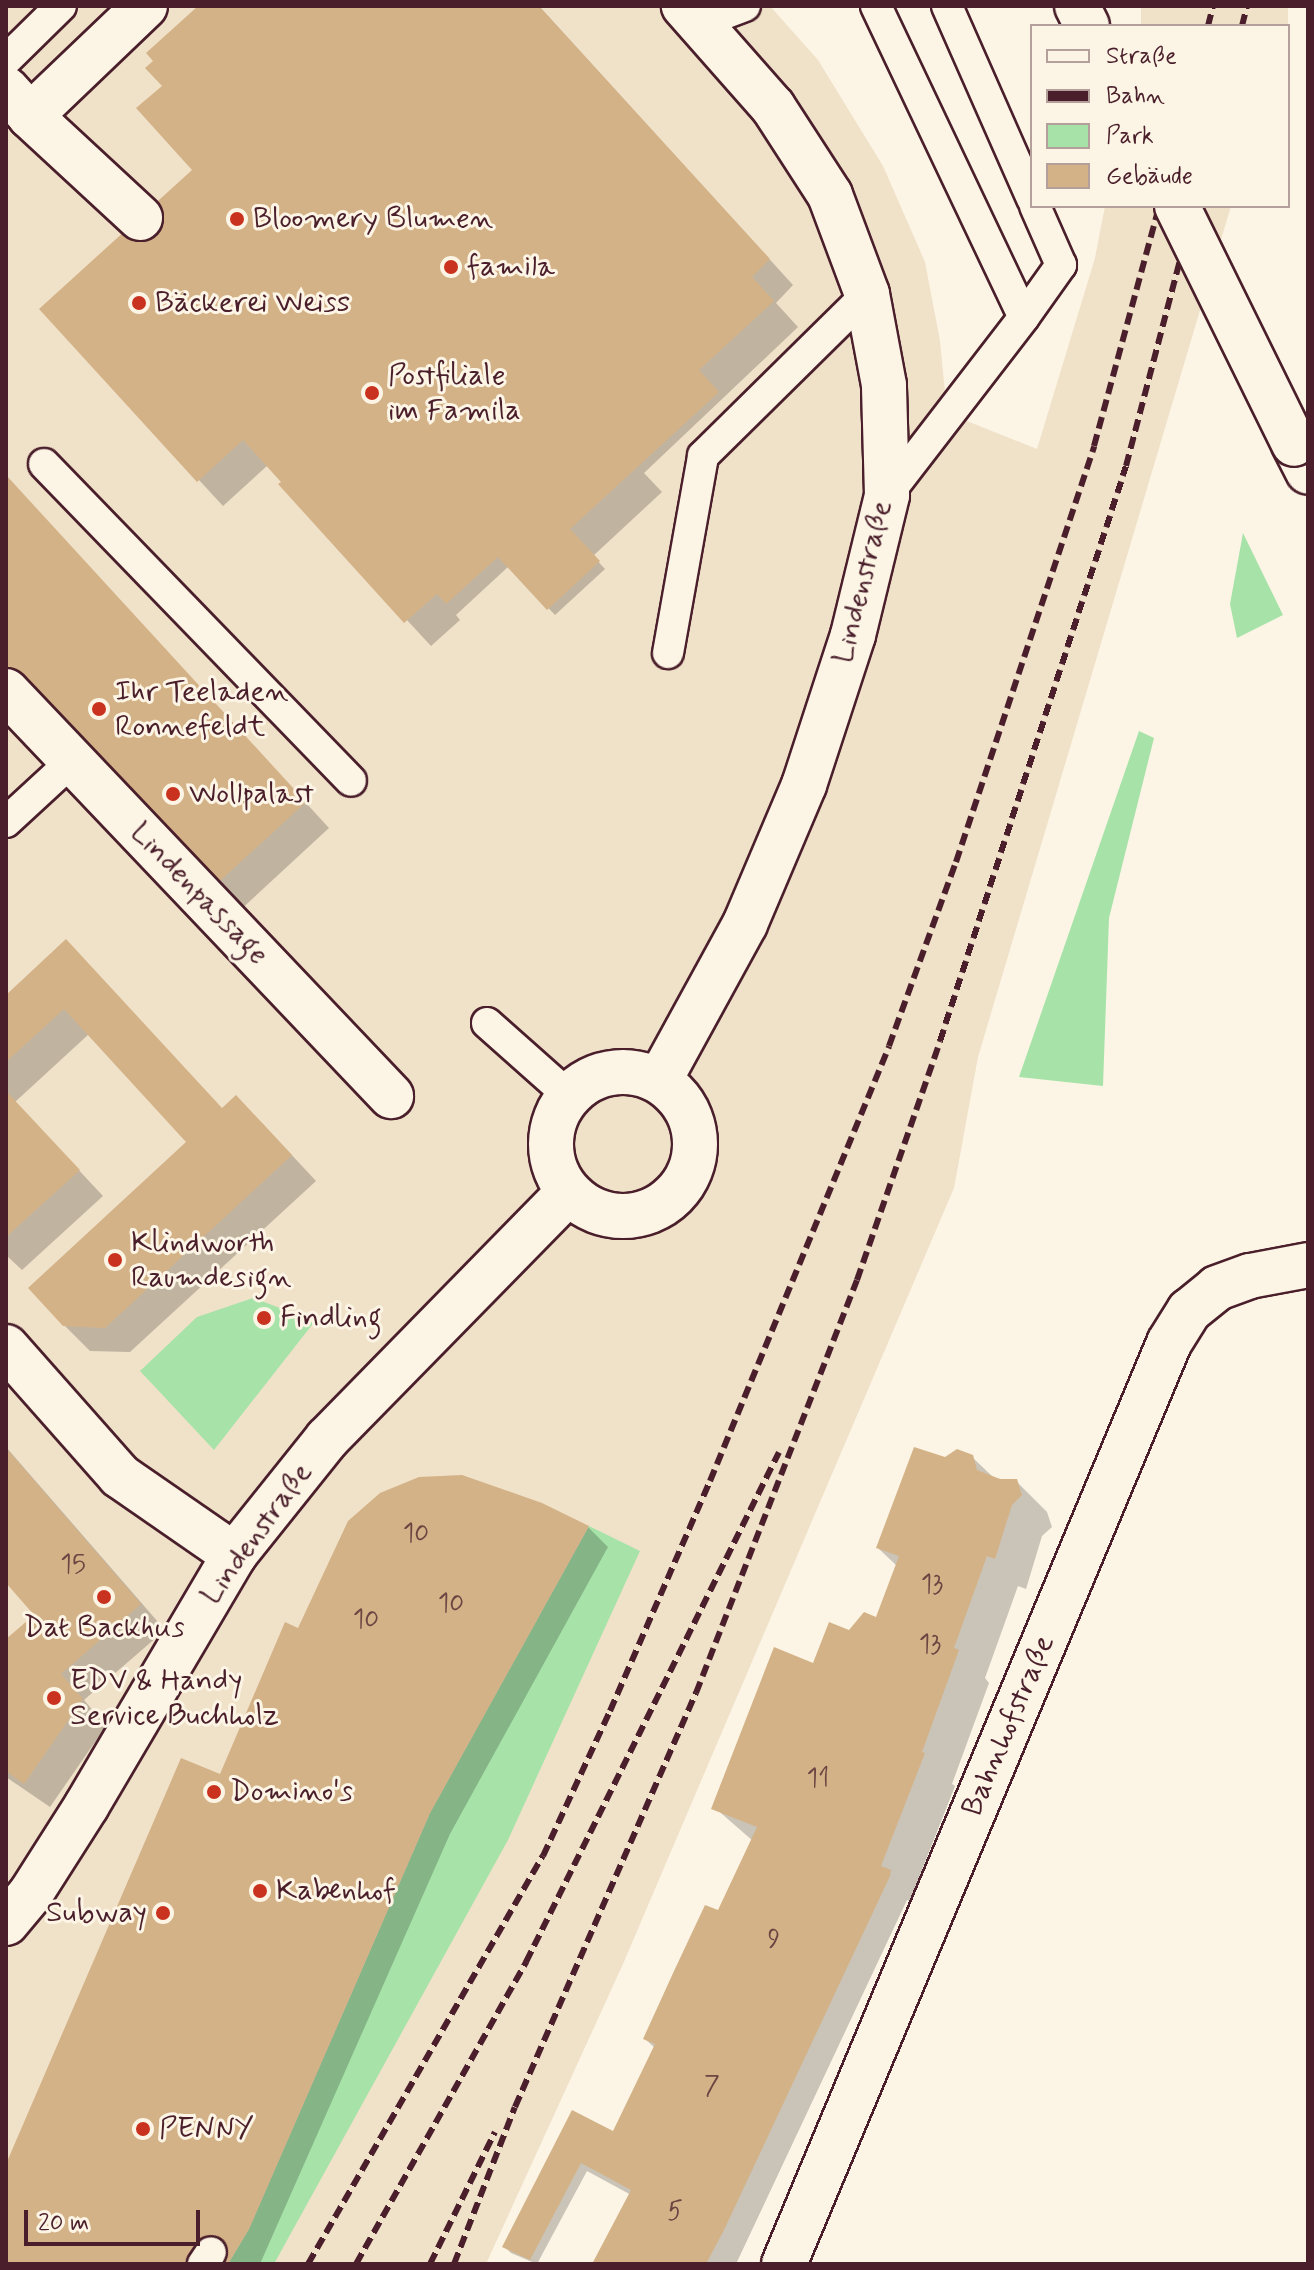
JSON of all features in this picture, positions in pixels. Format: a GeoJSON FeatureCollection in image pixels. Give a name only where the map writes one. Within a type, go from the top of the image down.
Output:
{"type":"FeatureCollection","features":[{"type":"Feature","properties":{"kind":"street"},"geometry":{"type":"LineString","coordinates":[[140,218],[18,103],[145,6]]}},
{"type":"Feature","properties":{"kind":"street"},"geometry":{"type":"LineString","coordinates":[[1077,6],[1086,24]]}},
{"type":"Feature","properties":{"kind":"street","name":"Lindenstraße"},"geometry":{"type":"LineString","coordinates":[[659,1081],[745,924],[804,785],[853,635],[887,495],[884,385],[867,294],[830,195],[773,107],[692,15]]}},
{"type":"Feature","properties":{"kind":"street"},"geometry":{"type":"LineString","coordinates":[[1178,208],[1301,458]]}},
{"type":"Feature","properties":{"kind":"street","name":"Lindenpassage"},"geometry":{"type":"LineString","coordinates":[[6,691],[391,1096]]}},
{"type":"Feature","properties":{"kind":"street"},"geometry":{"type":"LineString","coordinates":[[627,1071],[659,1081],[683,1103],[695,1135],[692,1169],[673,1197],[640,1216],[601,1214],[568,1193],[552,1162],[552,1127],[568,1095],[595,1077],[627,1071]]}},
{"type":"Feature","properties":{"kind":"street","name":"Lindenstraße"},"geometry":{"type":"LineString","coordinates":[[6,1923],[31,1893],[87,1805],[234,1555],[327,1439],[568,1193]]}},
{"type":"Feature","properties":{"kind":"street","name":"Bahnhofstraße"},"geometry":{"type":"LineString","coordinates":[[784,2264],[1169,1343],[1189,1311],[1217,1288],[1250,1276],[1308,1265]]}},
{"type":"Feature","properties":{"kind":"street"},"geometry":{"type":"LineString","coordinates":[[6,1347],[120,1476],[234,1555]]}},
{"type":"Feature","properties":{"kind":"lane"},"geometry":{"type":"LineString","coordinates":[[6,60],[61,6]]}},
{"type":"Feature","properties":{"kind":"lane"},"geometry":{"type":"LineString","coordinates":[[692,15],[745,6]]}},
{"type":"Feature","properties":{"kind":"lane"},"geometry":{"type":"LineString","coordinates":[[876,6],[1024,317]]}},
{"type":"Feature","properties":{"kind":"lane"},"geometry":{"type":"LineString","coordinates":[[947,6],[1030,194]]}},
{"type":"Feature","properties":{"kind":"lane"},"geometry":{"type":"LineString","coordinates":[[887,495],[1061,265],[1036,208]]}},
{"type":"Feature","properties":{"kind":"lane"},"geometry":{"type":"LineString","coordinates":[[668,653],[703,456],[867,294]]}},
{"type":"Feature","properties":{"kind":"lane"},"geometry":{"type":"LineString","coordinates":[[44,464],[351,781]]}},
{"type":"Feature","properties":{"kind":"lane"},"geometry":{"type":"LineString","coordinates":[[6,822],[72,761]]}},
{"type":"Feature","properties":{"kind":"lane"},"geometry":{"type":"LineString","coordinates":[[487,1023],[568,1095]]}},
{"type":"Feature","properties":{"kind":"shaded area"},"geometry":{"type":"Polygon","coordinates":[[[6,6],[770,6],[818,60],[883,166],[925,262],[940,341],[947,413],[1037,449],[1095,258],[1105,208],[1230,208],[978,1057],[954,1188],[623,1964],[486,2264],[274,2264],[589,1526],[430,1813],[249,2229],[6,2264],[6,6]]]}},
{"type":"Feature","properties":{"kind":"shaded area"},"geometry":{"type":"Polygon","coordinates":[[[1141,6],[1288,6],[1288,24],[1141,24],[1141,6]]]}},
{"type":"Feature","properties":{"kind":"green space"},"geometry":{"type":"Polygon","coordinates":[[[1243,533],[1283,615],[1237,638],[1230,604],[1243,533]]]}},
{"type":"Feature","properties":{"kind":"green space"},"geometry":{"type":"Polygon","coordinates":[[[1139,731],[1154,738],[1109,918],[1103,1086],[1019,1077],[1139,731]]]}},
{"type":"Feature","properties":{"kind":"green space"},"geometry":{"type":"Polygon","coordinates":[[[253,1298],[315,1321],[214,1450],[140,1371],[197,1317],[253,1298]]]}},
{"type":"Feature","properties":{"kind":"green space"},"geometry":{"type":"Polygon","coordinates":[[[589,1526],[640,1551],[508,1840],[274,2264],[228,2264],[249,2229],[430,1813],[589,1526]]]}},
{"type":"Feature","properties":{"kind":"building"},"geometry":{"type":"Polygon","coordinates":[[[198,6],[539,6],[770,259],[752,277],[774,301],[699,370],[719,392],[570,529],[600,561],[547,610],[498,557],[446,604],[437,594],[404,623],[278,484],[281,482],[243,440],[197,482],[39,309],[192,170],[136,108],[162,86],[145,68],[153,61],[146,53],[198,6]]]}},
{"type":"Feature","properties":{"kind":"building"},"geometry":{"type":"Polygon","coordinates":[[[6,475],[306,802],[210,890],[6,668],[6,475]]]}},
{"type":"Feature","properties":{"kind":"building"},"geometry":{"type":"Polygon","coordinates":[[[66,939],[222,1108],[236,1095],[292,1155],[105,1328],[63,1326],[28,1288],[186,1142],[64,1009],[6,1062],[6,995],[66,939]]]}},
{"type":"Feature","properties":{"kind":"building"},"geometry":{"type":"Polygon","coordinates":[[[6,1091],[80,1170],[6,1237],[6,1091]]]}},
{"type":"Feature","properties":{"kind":"building"},"geometry":{"type":"Polygon","coordinates":[[[914,1447],[945,1457],[957,1449],[973,1455],[977,1470],[1000,1479],[1017,1479],[1022,1495],[1012,1505],[995,1559],[987,1556],[954,1648],[959,1650],[922,1752],[925,1753],[881,1866],[891,1870],[890,1876],[724,2230],[706,2264],[592,2264],[631,2190],[581,2163],[530,2260],[502,2247],[572,2110],[613,2131],[655,2044],[643,2039],[705,1905],[718,1910],[757,1827],[711,1809],[774,1647],[813,1663],[829,1622],[849,1630],[864,1612],[876,1617],[899,1556],[876,1548],[914,1447]]]}},
{"type":"Feature","properties":{"kind":"building"},"geometry":{"type":"Polygon","coordinates":[[[6,1448],[141,1604],[61,1674],[83,1699],[24,1784],[6,1771],[6,1639],[34,1615],[6,1583],[6,1448]]]}},
{"type":"Feature","properties":{"kind":"building","name":"Kabenhof"},"geometry":{"type":"Polygon","coordinates":[[[462,1475],[542,1503],[589,1526],[430,1813],[249,2229],[228,2264],[6,2264],[6,2164],[181,1758],[220,1774],[285,1622],[298,1628],[348,1521],[380,1493],[419,1477],[462,1475]]]}},
{"type":"Feature","properties":{"kind":"railway"},"geometry":{"type":"LineString","coordinates":[[1208,24],[1213,6]]}},
{"type":"Feature","properties":{"kind":"railway"},"geometry":{"type":"LineString","coordinates":[[1242,24],[1247,6]]}},
{"type":"Feature","properties":{"kind":"railway"},"geometry":{"type":"LineString","coordinates":[[308,2264],[543,1856],[710,1481],[889,1046],[956,862],[1094,446],[1158,208]]}},
{"type":"Feature","properties":{"kind":"railway"},"geometry":{"type":"LineString","coordinates":[[454,2264],[515,2107],[696,1693],[857,1280],[940,1041],[1126,466],[1193,208]]}},
{"type":"Feature","properties":{"kind":"railway"},"geometry":{"type":"LineString","coordinates":[[356,2264],[526,1962],[779,1452]]}},
{"type":"Feature","properties":{"kind":"railway"},"geometry":{"type":"LineString","coordinates":[[430,2264],[495,2132]]}},
{"type":"Feature","properties":{"kind":"place","name":"Bloomery Blumen"},"geometry":{"type":"Point","coordinates":[237,219]}},
{"type":"Feature","properties":{"kind":"place","name":"famila"},"geometry":{"type":"Point","coordinates":[451,267]}},
{"type":"Feature","properties":{"kind":"place","name":"Bäckerei Weiss"},"geometry":{"type":"Point","coordinates":[139,303]}},
{"type":"Feature","properties":{"kind":"place","name":"Postfiliale im Famila"},"geometry":{"type":"Point","coordinates":[372,393]}},
{"type":"Feature","properties":{"kind":"place","name":"Ihr Teeladen Ronnefeldt"},"geometry":{"type":"Point","coordinates":[99,709]}},
{"type":"Feature","properties":{"kind":"place","name":"Wollpalast"},"geometry":{"type":"Point","coordinates":[173,794]}},
{"type":"Feature","properties":{"kind":"place","name":"Klindworth Raumdesign"},"geometry":{"type":"Point","coordinates":[115,1260]}},
{"type":"Feature","properties":{"kind":"place","name":"Findling"},"geometry":{"type":"Point","coordinates":[264,1318]}},
{"type":"Feature","properties":{"kind":"place","name":"Dat Backhus"},"geometry":{"type":"Point","coordinates":[104,1597]}},
{"type":"Feature","properties":{"kind":"place","name":"EDV & Handy Service Buchholz"},"geometry":{"type":"Point","coordinates":[54,1698]}},
{"type":"Feature","properties":{"kind":"place","name":"Domino's"},"geometry":{"type":"Point","coordinates":[214,1792]}},
{"type":"Feature","properties":{"kind":"place","name":"Kabenhof"},"geometry":{"type":"Point","coordinates":[260,1891]}},
{"type":"Feature","properties":{"kind":"place","name":"Subway"},"geometry":{"type":"Point","coordinates":[163,1913]}},
{"type":"Feature","properties":{"kind":"place","name":"PENNY"},"geometry":{"type":"Point","coordinates":[143,2129]}}]}
